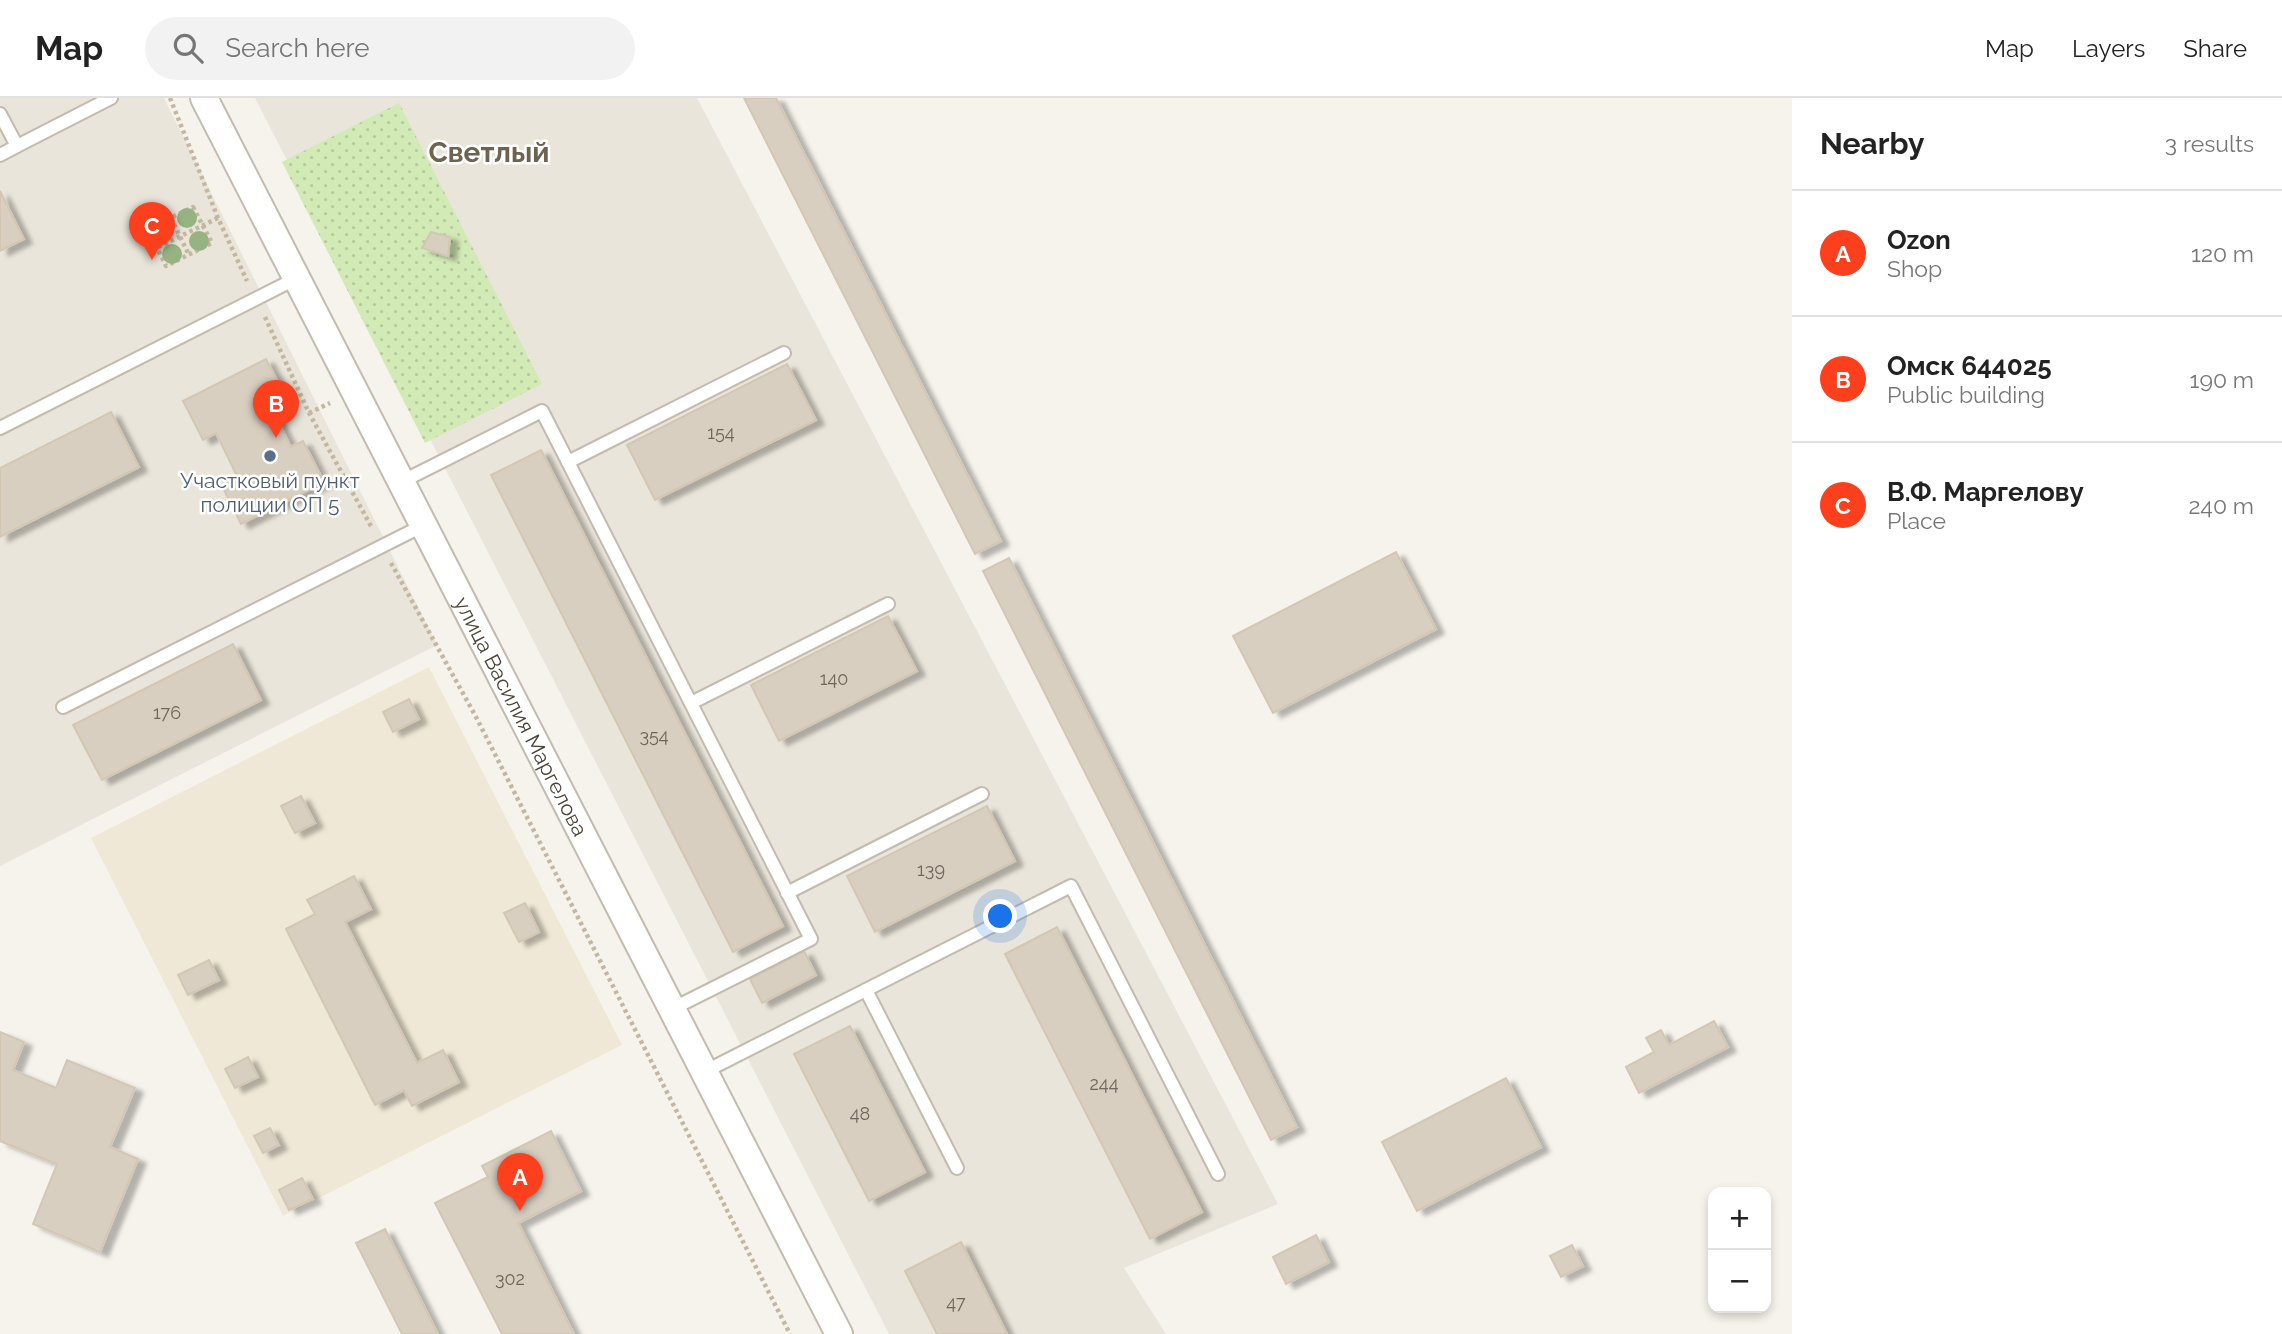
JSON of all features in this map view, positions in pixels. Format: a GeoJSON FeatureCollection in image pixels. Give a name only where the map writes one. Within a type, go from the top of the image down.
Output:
{"type":"FeatureCollection","features":[{"type":"Feature","properties":{"kind":"street","name":"улица Василия Маргелова"},"geometry":{"type":"LineString","coordinates":[[204,98],[839,1334]]}},
{"type":"Feature","properties":{"kind":"lane"},"geometry":{"type":"LineString","coordinates":[[0,155],[111,98]]}},
{"type":"Feature","properties":{"kind":"lane"},"geometry":{"type":"LineString","coordinates":[[0,114],[17,146]]}},
{"type":"Feature","properties":{"kind":"lane"},"geometry":{"type":"LineString","coordinates":[[0,429],[297,278]]}},
{"type":"Feature","properties":{"kind":"lane"},"geometry":{"type":"LineString","coordinates":[[569,462],[784,354]]}},
{"type":"Feature","properties":{"kind":"lane"},"geometry":{"type":"LineString","coordinates":[[401,482],[542,411],[569,462],[811,939],[672,1009]]}},
{"type":"Feature","properties":{"kind":"lane"},"geometry":{"type":"LineString","coordinates":[[63,707],[424,525]]}},
{"type":"Feature","properties":{"kind":"lane"},"geometry":{"type":"LineString","coordinates":[[691,703],[888,604]]}},
{"type":"Feature","properties":{"kind":"lane"},"geometry":{"type":"LineString","coordinates":[[787,893],[982,794]]}},
{"type":"Feature","properties":{"kind":"lane"},"geometry":{"type":"LineString","coordinates":[[704,1072],[1071,886],[1218,1174]]}},
{"type":"Feature","properties":{"kind":"lane"},"geometry":{"type":"LineString","coordinates":[[866,990],[957,1168]]}},
{"type":"Feature","properties":{"kind":"path"},"geometry":{"type":"LineString","coordinates":[[170,98],[218,218],[309,413],[376,535]]}},
{"type":"Feature","properties":{"kind":"path"},"geometry":{"type":"LineString","coordinates":[[193,207],[212,243],[166,266],[148,229],[170,218],[193,207]]}},
{"type":"Feature","properties":{"kind":"path"},"geometry":{"type":"LineString","coordinates":[[170,218],[189,255]]}},
{"type":"Feature","properties":{"kind":"path"},"geometry":{"type":"LineString","coordinates":[[158,247],[218,218]]}},
{"type":"Feature","properties":{"kind":"path"},"geometry":{"type":"LineString","coordinates":[[389,559],[476,717],[790,1334]]}},
{"type":"Feature","properties":{"kind":"shaded area"},"geometry":{"type":"Polygon","coordinates":[[[0,98],[164,98],[437,645],[0,866],[0,98]]]}},
{"type":"Feature","properties":{"kind":"shaded area"},"geometry":{"type":"Polygon","coordinates":[[[255,98],[697,98],[1278,1204],[1124,1268],[1166,1334],[889,1334],[255,98]]]}},
{"type":"Feature","properties":{"kind":"shaded area"},"geometry":{"type":"Polygon","coordinates":[[[429,667],[622,1045],[283,1216],[91,838],[429,667]]]}},
{"type":"Feature","properties":{"kind":"green space"},"geometry":{"type":"Polygon","coordinates":[[[399,103],[542,384],[425,443],[282,162],[399,103]]]}},
{"type":"Feature","properties":{"kind":"building"},"geometry":{"type":"Polygon","coordinates":[[[744,98],[776,98],[1001,541],[975,554],[744,98]]]}},
{"type":"Feature","properties":{"kind":"building"},"geometry":{"type":"Polygon","coordinates":[[[0,191],[24,239],[0,251],[0,191]]]}},
{"type":"Feature","properties":{"kind":"building"},"geometry":{"type":"Polygon","coordinates":[[[431,232],[450,237],[448,256],[422,248],[431,232]]]}},
{"type":"Feature","properties":{"kind":"building"},"geometry":{"type":"Polygon","coordinates":[[[266,359],[285,396],[269,404],[291,447],[303,441],[324,482],[241,524],[222,486],[238,478],[216,433],[203,440],[183,401],[266,359]]]}},
{"type":"Feature","properties":{"kind":"building"},"geometry":{"type":"Polygon","coordinates":[[[787,364],[816,420],[655,500],[627,445],[787,364]]]}},
{"type":"Feature","properties":{"kind":"building"},"geometry":{"type":"Polygon","coordinates":[[[111,412],[139,467],[0,537],[0,468],[111,412]]]}},
{"type":"Feature","properties":{"kind":"building"},"geometry":{"type":"Polygon","coordinates":[[[541,450],[783,926],[733,952],[491,475],[541,450]]]}},
{"type":"Feature","properties":{"kind":"building"},"geometry":{"type":"Polygon","coordinates":[[[1396,552],[1436,629],[1273,713],[1233,636],[1396,552]]]}},
{"type":"Feature","properties":{"kind":"building"},"geometry":{"type":"Polygon","coordinates":[[[1009,558],[1297,1127],[1271,1140],[983,571],[1009,558]]]}},
{"type":"Feature","properties":{"kind":"building"},"geometry":{"type":"Polygon","coordinates":[[[888,616],[917,671],[779,741],[751,685],[888,616]]]}},
{"type":"Feature","properties":{"kind":"building"},"geometry":{"type":"Polygon","coordinates":[[[233,644],[261,700],[102,780],[73,725],[233,644]]]}},
{"type":"Feature","properties":{"kind":"building"},"geometry":{"type":"Polygon","coordinates":[[[409,699],[419,719],[393,732],[383,712],[409,699]]]}},
{"type":"Feature","properties":{"kind":"building"},"geometry":{"type":"Polygon","coordinates":[[[301,796],[315,823],[295,833],[281,806],[301,796]]]}},
{"type":"Feature","properties":{"kind":"building"},"geometry":{"type":"Polygon","coordinates":[[[987,806],[1015,861],[875,932],[847,876],[987,806]]]}},
{"type":"Feature","properties":{"kind":"building"},"geometry":{"type":"Polygon","coordinates":[[[354,876],[371,909],[345,922],[417,1063],[443,1050],[459,1082],[412,1106],[404,1090],[375,1105],[286,929],[315,914],[307,900],[354,876]]]}},
{"type":"Feature","properties":{"kind":"building"},"geometry":{"type":"Polygon","coordinates":[[[525,903],[539,932],[519,942],[504,913],[525,903]]]}},
{"type":"Feature","properties":{"kind":"building"},"geometry":{"type":"Polygon","coordinates":[[[1057,927],[1202,1212],[1150,1239],[1005,954],[1057,927]]]}},
{"type":"Feature","properties":{"kind":"building"},"geometry":{"type":"Polygon","coordinates":[[[804,951],[816,975],[762,1003],[750,979],[804,951]]]}},
{"type":"Feature","properties":{"kind":"building"},"geometry":{"type":"Polygon","coordinates":[[[209,960],[219,980],[188,995],[178,975],[209,960]]]}},
{"type":"Feature","properties":{"kind":"building"},"geometry":{"type":"Polygon","coordinates":[[[1714,1021],[1728,1047],[1639,1093],[1626,1067],[1654,1052],[1646,1038],[1661,1030],[1669,1045],[1714,1021]]]}},
{"type":"Feature","properties":{"kind":"building"},"geometry":{"type":"Polygon","coordinates":[[[850,1026],[925,1172],[869,1201],[794,1054],[850,1026]]]}},
{"type":"Feature","properties":{"kind":"building"},"geometry":{"type":"Polygon","coordinates":[[[0,1032],[24,1042],[13,1070],[56,1088],[67,1060],[135,1088],[110,1147],[138,1159],[100,1252],[33,1224],[57,1164],[0,1141],[0,1032]]]}},
{"type":"Feature","properties":{"kind":"building"},"geometry":{"type":"Polygon","coordinates":[[[248,1057],[258,1077],[235,1088],[225,1069],[248,1057]]]}},
{"type":"Feature","properties":{"kind":"building"},"geometry":{"type":"Polygon","coordinates":[[[1506,1078],[1541,1147],[1417,1211],[1382,1142],[1506,1078]]]}},
{"type":"Feature","properties":{"kind":"building"},"geometry":{"type":"Polygon","coordinates":[[[270,1128],[279,1145],[263,1153],[254,1136],[270,1128]]]}},
{"type":"Feature","properties":{"kind":"building"},"geometry":{"type":"Polygon","coordinates":[[[551,1131],[581,1191],[518,1223],[574,1334],[502,1334],[435,1203],[488,1177],[482,1166],[551,1131]]]}},
{"type":"Feature","properties":{"kind":"building"},"geometry":{"type":"Polygon","coordinates":[[[302,1178],[313,1199],[289,1210],[279,1190],[302,1178]]]}},
{"type":"Feature","properties":{"kind":"building"},"geometry":{"type":"Polygon","coordinates":[[[385,1229],[438,1334],[402,1334],[356,1243],[385,1229]]]}},
{"type":"Feature","properties":{"kind":"building"},"geometry":{"type":"Polygon","coordinates":[[[1316,1235],[1329,1262],[1286,1284],[1273,1257],[1316,1235]]]}},
{"type":"Feature","properties":{"kind":"building"},"geometry":{"type":"Polygon","coordinates":[[[961,1242],[1007,1334],[937,1334],[905,1271],[961,1242]]]}},
{"type":"Feature","properties":{"kind":"building"},"geometry":{"type":"Polygon","coordinates":[[[1572,1245],[1583,1266],[1561,1277],[1550,1256],[1572,1245]]]}},
{"type":"Feature","properties":{"kind":"place","name":"В.Ф. Маргелову"},"geometry":{"type":"Point","coordinates":[152,260]}},
{"type":"Feature","properties":{"kind":"place","name":"Омск 644025"},"geometry":{"type":"Point","coordinates":[276,438]}},
{"type":"Feature","properties":{"kind":"place","name":"Участковый пункт полиции ОП 5"},"geometry":{"type":"Point","coordinates":[270,456]}},
{"type":"Feature","properties":{"kind":"place","name":"Ozon"},"geometry":{"type":"Point","coordinates":[520,1211]}},
{"type":"Feature","properties":{"kind":"district","name":"Светлый"},"geometry":{"type":"Point","coordinates":[489,152]}}]}
